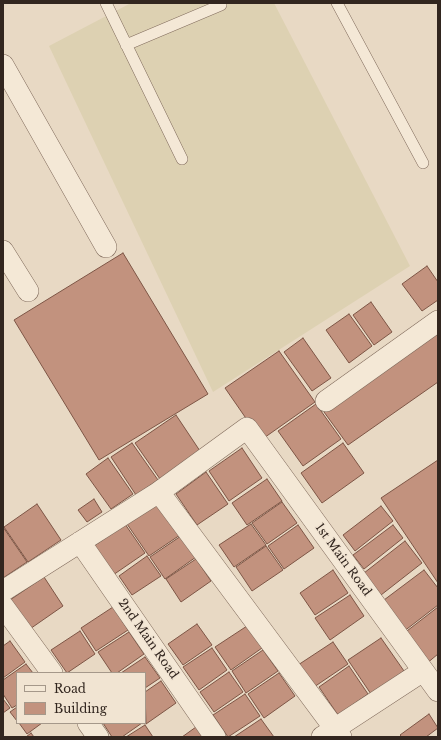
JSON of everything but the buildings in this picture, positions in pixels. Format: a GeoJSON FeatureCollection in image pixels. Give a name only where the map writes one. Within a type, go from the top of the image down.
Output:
{"type":"FeatureCollection","features":[{"type":"Feature","properties":{"kind":"street"},"geometry":{"type":"LineString","coordinates":[[3,65],[106,247]]}},
{"type":"Feature","properties":{"kind":"street"},"geometry":{"type":"LineString","coordinates":[[3,251],[28,291]]}},
{"type":"Feature","properties":{"kind":"street"},"geometry":{"type":"LineString","coordinates":[[326,400],[438,321]]}},
{"type":"Feature","properties":{"kind":"street","name":"1st Main Road"},"geometry":{"type":"LineString","coordinates":[[159,492],[247,428],[438,691]]}},
{"type":"Feature","properties":{"kind":"street"},"geometry":{"type":"LineString","coordinates":[[3,591],[159,492],[332,734],[423,671]]}},
{"type":"Feature","properties":{"kind":"street","name":"2nd Main Road"},"geometry":{"type":"LineString","coordinates":[[80,542],[215,737]]}},
{"type":"Feature","properties":{"kind":"street"},"geometry":{"type":"LineString","coordinates":[[3,606],[51,672]]}},
{"type":"Feature","properties":{"kind":"street"},"geometry":{"type":"LineString","coordinates":[[89,724],[98,737]]}},
{"type":"Feature","properties":{"kind":"lane"},"geometry":{"type":"LineString","coordinates":[[106,3],[182,159]]}},
{"type":"Feature","properties":{"kind":"lane"},"geometry":{"type":"LineString","coordinates":[[337,3],[423,163]]}},
{"type":"Feature","properties":{"kind":"lane"},"geometry":{"type":"LineString","coordinates":[[126,45],[221,6]]}},
{"type":"Feature","properties":{"kind":"shaded area"},"geometry":{"type":"Polygon","coordinates":[[[131,3],[274,3],[410,266],[213,392],[49,46],[131,3]]]}}]}
